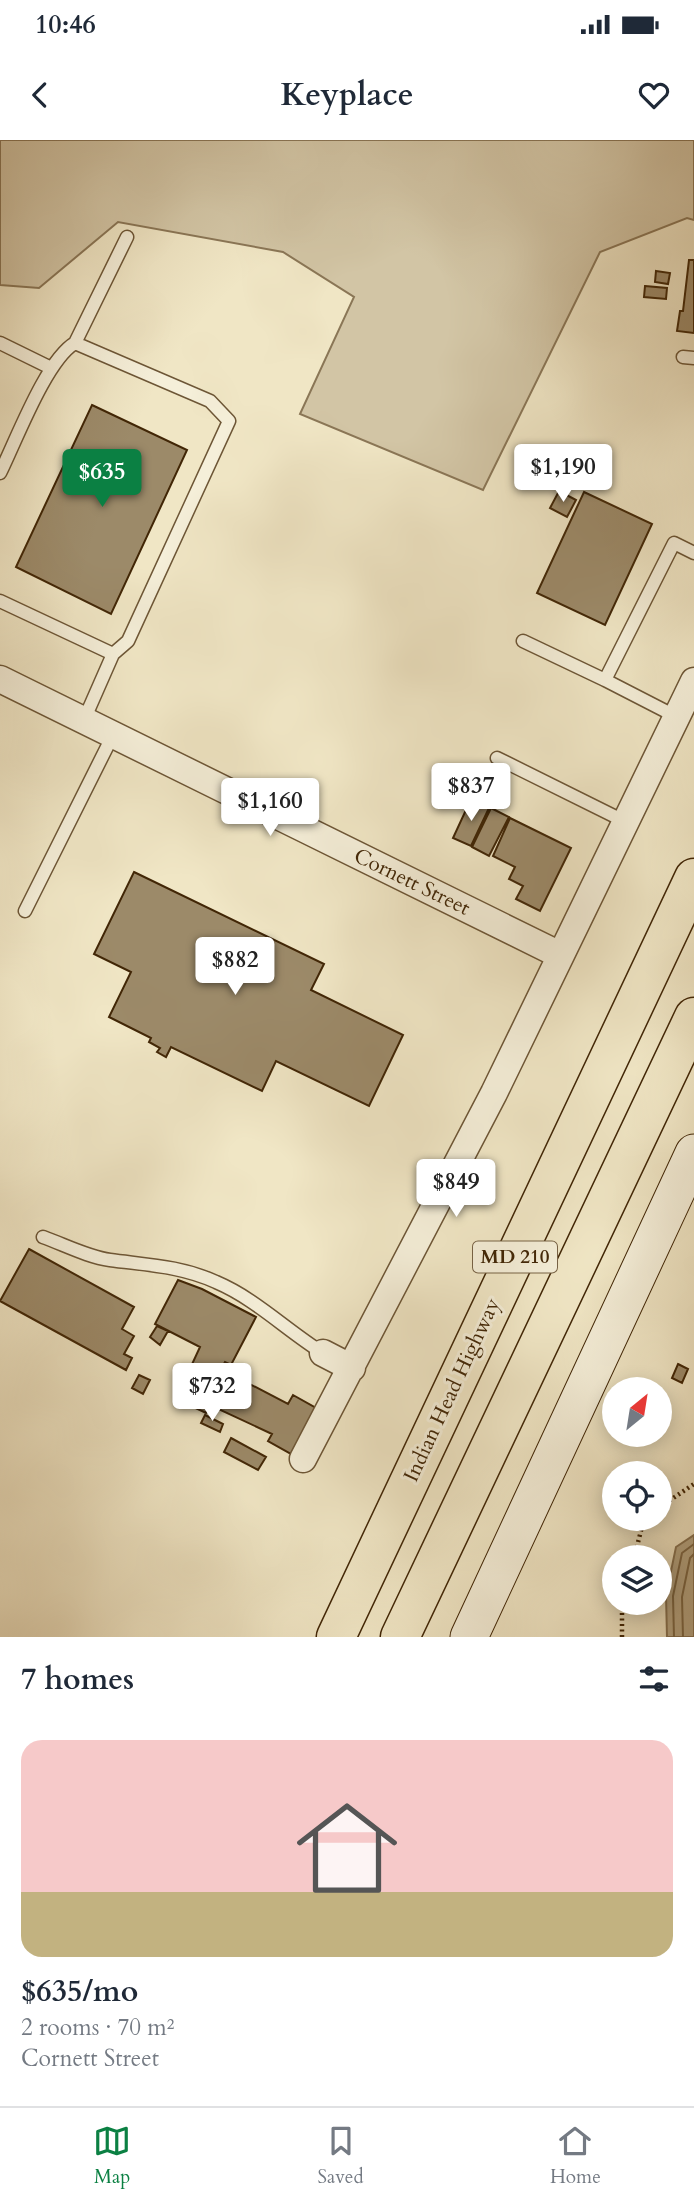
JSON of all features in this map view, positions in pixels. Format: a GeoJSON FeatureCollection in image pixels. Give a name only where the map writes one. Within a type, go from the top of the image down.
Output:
{"type":"FeatureCollection","features":[{"type":"Feature","properties":{"kind":"highway","name":"Indian Head Highway"},"geometry":{"type":"LineString","coordinates":[[336,1637],[694,878]]}},
{"type":"Feature","properties":{"kind":"highway","name":"MD 210"},"geometry":{"type":"LineString","coordinates":[[400,1637],[694,1017]]}},
{"type":"Feature","properties":{"kind":"street","name":"Cornett Street"},"geometry":{"type":"LineString","coordinates":[[0,679],[561,956]]}},
{"type":"Feature","properties":{"kind":"street"},"geometry":{"type":"LineString","coordinates":[[303,1459],[494,1093],[694,681]]}},
{"type":"Feature","properties":{"kind":"street"},"geometry":{"type":"LineString","coordinates":[[469,1637],[694,1153]]}},
{"type":"Feature","properties":{"kind":"street"},"geometry":{"type":"LineString","coordinates":[[323,1353],[352,1368]]}},
{"type":"Feature","properties":{"kind":"lane"},"geometry":{"type":"LineString","coordinates":[[0,472],[51,368],[67,348],[75,343],[127,237]]}},
{"type":"Feature","properties":{"kind":"lane"},"geometry":{"type":"LineString","coordinates":[[0,343],[51,368]]}},
{"type":"Feature","properties":{"kind":"lane"},"geometry":{"type":"LineString","coordinates":[[75,343],[210,401],[229,421],[128,641],[114,654],[84,720]]}},
{"type":"Feature","properties":{"kind":"lane"},"geometry":{"type":"LineString","coordinates":[[605,680],[674,543],[694,553]]}},
{"type":"Feature","properties":{"kind":"lane"},"geometry":{"type":"LineString","coordinates":[[0,601],[114,654]]}},
{"type":"Feature","properties":{"kind":"lane"},"geometry":{"type":"LineString","coordinates":[[523,641],[677,717]]}},
{"type":"Feature","properties":{"kind":"lane"},"geometry":{"type":"LineString","coordinates":[[25,911],[113,735]]}},
{"type":"Feature","properties":{"kind":"lane"},"geometry":{"type":"LineString","coordinates":[[496,758],[626,822]]}},
{"type":"Feature","properties":{"kind":"lane"},"geometry":{"type":"LineString","coordinates":[[43,1237],[107,1260],[169,1266],[216,1282],[270,1312],[292,1334],[323,1353]]}},
{"type":"Feature","properties":{"kind":"path"},"geometry":{"type":"LineString","coordinates":[[672,1499],[694,1484]]}},
{"type":"Feature","properties":{"kind":"path"},"geometry":{"type":"LineString","coordinates":[[622,1615],[622,1637]]}},
{"type":"Feature","properties":{"kind":"shaded area"},"geometry":{"type":"Polygon","coordinates":[[[0,140],[694,140],[694,220],[687,218],[600,252],[483,490],[300,414],[354,297],[283,252],[118,222],[39,288],[0,285],[0,140]]]}},
{"type":"Feature","properties":{"kind":"water"},"geometry":{"type":"Polygon","coordinates":[[[694,1535],[694,1637],[667,1637],[666,1615],[672,1615],[672,1566],[676,1547],[694,1535]]]}},
{"type":"Feature","properties":{"kind":"building"},"geometry":{"type":"Polygon","coordinates":[[[689,260],[694,260],[694,333],[677,331],[680,311],[683,311],[689,260]]]}},
{"type":"Feature","properties":{"kind":"building"},"geometry":{"type":"Polygon","coordinates":[[[656,271],[670,273],[668,284],[655,282],[656,271]]]}},
{"type":"Feature","properties":{"kind":"building"},"geometry":{"type":"Polygon","coordinates":[[[645,286],[667,288],[666,299],[644,297],[645,286]]]}},
{"type":"Feature","properties":{"kind":"building"},"geometry":{"type":"Polygon","coordinates":[[[92,405],[187,450],[111,614],[16,567],[92,405]]]}},
{"type":"Feature","properties":{"kind":"building"},"geometry":{"type":"Polygon","coordinates":[[[559,491],[576,500],[567,517],[550,508],[559,491]]]}},
{"type":"Feature","properties":{"kind":"building"},"geometry":{"type":"Polygon","coordinates":[[[584,492],[652,524],[605,625],[537,593],[584,492]]]}},
{"type":"Feature","properties":{"kind":"building"},"geometry":{"type":"Polygon","coordinates":[[[471,799],[489,808],[471,846],[453,838],[471,799]]]}},
{"type":"Feature","properties":{"kind":"building"},"geometry":{"type":"Polygon","coordinates":[[[491,808],[509,817],[489,856],[472,847],[491,808]]]}},
{"type":"Feature","properties":{"kind":"building"},"geometry":{"type":"Polygon","coordinates":[[[510,818],[571,848],[540,911],[516,899],[523,886],[509,879],[515,867],[493,856],[510,818]]]}},
{"type":"Feature","properties":{"kind":"building"},"geometry":{"type":"Polygon","coordinates":[[[134,872],[324,964],[311,990],[403,1035],[369,1106],[276,1061],[262,1091],[171,1047],[166,1057],[157,1052],[160,1048],[149,1042],[151,1038],[109,1017],[131,972],[94,954],[134,872]]]}},
{"type":"Feature","properties":{"kind":"building"},"geometry":{"type":"Polygon","coordinates":[[[29,1249],[134,1307],[122,1329],[134,1336],[124,1354],[132,1358],[126,1370],[0,1301],[29,1249]]]}},
{"type":"Feature","properties":{"kind":"building"},"geometry":{"type":"Polygon","coordinates":[[[178,1280],[202,1289],[256,1317],[231,1365],[225,1362],[221,1369],[288,1404],[293,1395],[316,1408],[293,1455],[268,1441],[272,1434],[210,1405],[206,1413],[176,1399],[200,1347],[155,1324],[178,1280]]]}},
{"type":"Feature","properties":{"kind":"building"},"geometry":{"type":"Polygon","coordinates":[[[157,1326],[168,1331],[160,1345],[150,1337],[157,1326]]]}},
{"type":"Feature","properties":{"kind":"building"},"geometry":{"type":"Polygon","coordinates":[[[678,1364],[688,1369],[682,1383],[672,1378],[678,1364]]]}},
{"type":"Feature","properties":{"kind":"building"},"geometry":{"type":"Polygon","coordinates":[[[139,1375],[150,1380],[143,1394],[132,1388],[139,1375]]]}},
{"type":"Feature","properties":{"kind":"building"},"geometry":{"type":"Polygon","coordinates":[[[205,1415],[223,1424],[220,1432],[201,1423],[205,1415]]]}},
{"type":"Feature","properties":{"kind":"building"},"geometry":{"type":"Polygon","coordinates":[[[231,1438],[266,1457],[258,1470],[224,1452],[231,1438]]]}}]}
